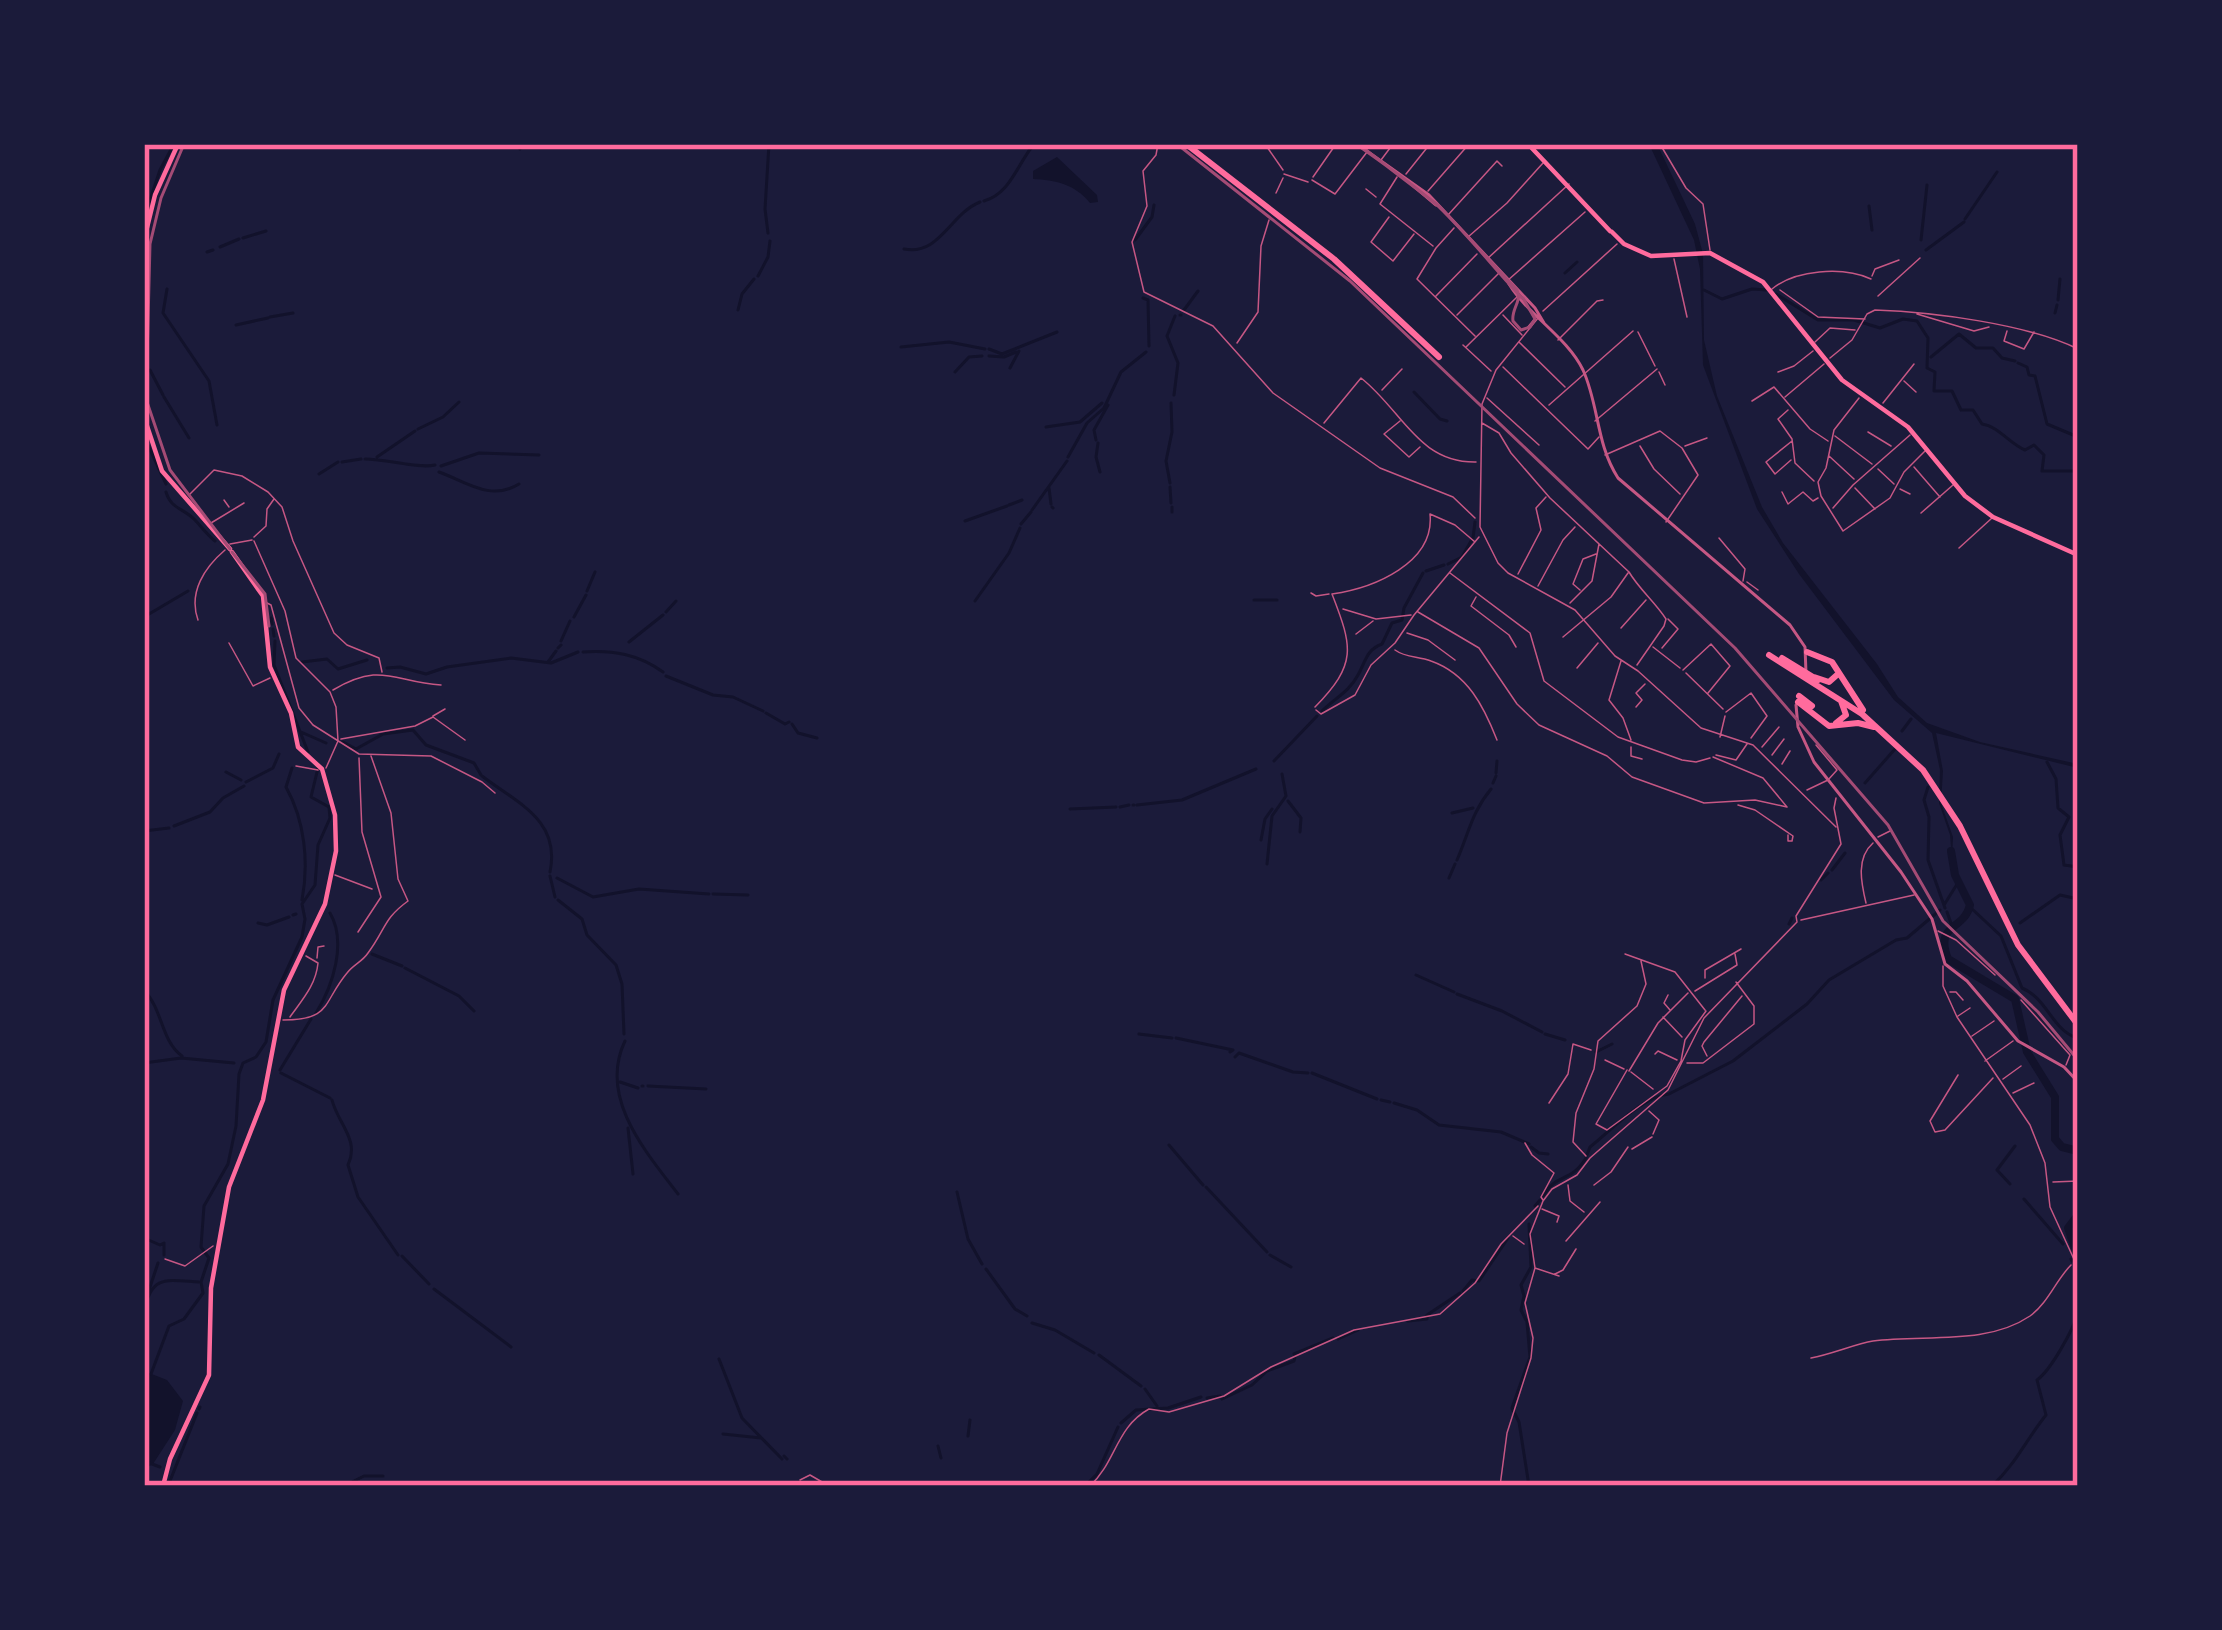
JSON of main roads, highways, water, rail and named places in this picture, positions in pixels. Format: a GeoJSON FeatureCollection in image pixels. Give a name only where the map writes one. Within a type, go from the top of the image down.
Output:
{"type":"FeatureCollection","features":[{"type":"Feature","properties":{"kind":"highway"},"geometry":{"type":"LineString","coordinates":[[1189,144],[1267,201]]}},
{"type":"Feature","properties":{"kind":"highway"},"geometry":{"type":"LineString","coordinates":[[1189,144],[1334,259],[1439,357]]}},
{"type":"Feature","properties":{"kind":"highway"},"geometry":{"type":"LineString","coordinates":[[1807,666],[1813,655],[1838,670],[1863,710]]}},
{"type":"Feature","properties":{"kind":"highway"},"geometry":{"type":"LineString","coordinates":[[1769,656],[1834,695],[1886,734],[1936,784]]}},
{"type":"Feature","properties":{"kind":"highway"},"geometry":{"type":"LineString","coordinates":[[1782,658],[1898,738],[1936,784],[2019,940],[2078,1022]]}},
{"type":"Feature","properties":{"kind":"highway"},"geometry":{"type":"LineString","coordinates":[[1812,676],[1831,682],[1838,670]]}},
{"type":"Feature","properties":{"kind":"highway"},"geometry":{"type":"LineString","coordinates":[[1803,702],[1826,721],[1838,723],[1846,709],[1834,695]]}},
{"type":"Feature","properties":{"kind":"highway"},"geometry":{"type":"LineString","coordinates":[[1796,715],[1803,702]]}},
{"type":"Feature","properties":{"kind":"highway"},"geometry":{"type":"LineString","coordinates":[[1803,702],[1831,727],[1858,723],[1886,734]]}},
{"type":"Feature","properties":{"kind":"main road"},"geometry":{"type":"LineString","coordinates":[[144,240],[155,195],[178,144]]}},
{"type":"Feature","properties":{"kind":"main road"},"geometry":{"type":"LineString","coordinates":[[1528,144],[1619,243],[1652,256],[1707,253],[1774,291],[1827,361],[1860,396],[1913,432],[1969,499],[1993,517],[2078,555]]}},
{"type":"Feature","properties":{"kind":"main road"},"geometry":{"type":"LineString","coordinates":[[144,417],[162,471],[187,497],[264,602],[273,676],[291,713],[298,747],[319,770],[337,834],[325,904],[277,1015],[263,1100],[229,1187],[211,1288],[208,1379],[170,1460],[163,1486]]}},
{"type":"Feature","properties":{"kind":"waterway"},"geometry":{"type":"LineString","coordinates":[[144,218],[174,144]]}},
{"type":"Feature","properties":{"kind":"waterway"},"geometry":{"type":"LineString","coordinates":[[520,149],[522,144]]}},
{"type":"Feature","properties":{"kind":"waterway"},"geometry":{"type":"LineString","coordinates":[[768,233],[769,144]]}},
{"type":"Feature","properties":{"kind":"waterway"},"geometry":{"type":"LineString","coordinates":[[984,201],[1006,186],[1031,148]]}},
{"type":"Feature","properties":{"kind":"waterway"},"geometry":{"type":"LineString","coordinates":[[1965,219],[1997,172]]}},
{"type":"Feature","properties":{"kind":"waterway"},"geometry":{"type":"LineString","coordinates":[[1921,240],[1927,185]]}},
{"type":"Feature","properties":{"kind":"waterway"},"geometry":{"type":"LineString","coordinates":[[144,188],[144,195]]}},
{"type":"Feature","properties":{"kind":"waterway"},"geometry":{"type":"LineString","coordinates":[[904,249],[927,246],[980,202]]}},
{"type":"Feature","properties":{"kind":"waterway"},"geometry":{"type":"LineString","coordinates":[[1135,240],[1152,217],[1154,205]]}},
{"type":"Feature","properties":{"kind":"waterway"},"geometry":{"type":"LineString","coordinates":[[1869,206],[1872,230]]}},
{"type":"Feature","properties":{"kind":"waterway"},"geometry":{"type":"LineString","coordinates":[[1926,250],[1964,222]]}},
{"type":"Feature","properties":{"kind":"waterway"},"geometry":{"type":"LineString","coordinates":[[243,238],[266,231]]}},
{"type":"Feature","properties":{"kind":"waterway"},"geometry":{"type":"LineString","coordinates":[[220,247],[239,239]]}},
{"type":"Feature","properties":{"kind":"waterway"},"geometry":{"type":"LineString","coordinates":[[758,276],[770,241]]}},
{"type":"Feature","properties":{"kind":"waterway"},"geometry":{"type":"LineString","coordinates":[[207,252],[213,250]]}},
{"type":"Feature","properties":{"kind":"waterway"},"geometry":{"type":"LineString","coordinates":[[1565,273],[1577,262]]}},
{"type":"Feature","properties":{"kind":"waterway"},"geometry":{"type":"LineString","coordinates":[[738,310],[742,294],[754,279]]}},
{"type":"Feature","properties":{"kind":"waterway"},"geometry":{"type":"LineString","coordinates":[[2058,300],[2060,279]]}},
{"type":"Feature","properties":{"kind":"waterway"},"geometry":{"type":"LineString","coordinates":[[167,289],[163,313],[209,381],[217,425]]}},
{"type":"Feature","properties":{"kind":"waterway"},"geometry":{"type":"LineString","coordinates":[[1704,290],[1722,299],[1752,289],[1767,290]]}},
{"type":"Feature","properties":{"kind":"waterway"},"geometry":{"type":"LineString","coordinates":[[1184,310],[1198,291]]}},
{"type":"Feature","properties":{"kind":"waterway"},"geometry":{"type":"LineString","coordinates":[[1776,294],[1818,320],[1854,320],[1880,328],[1903,319],[1917,321],[1928,338],[1927,368],[1935,372],[1934,391],[1952,391],[1961,410],[1973,410],[1982,424],[2025,450],[2034,445],[2044,455],[2042,471],[2078,471]]}},
{"type":"Feature","properties":{"kind":"waterway"},"geometry":{"type":"LineString","coordinates":[[1143,298],[1148,300],[1149,346]]}},
{"type":"Feature","properties":{"kind":"waterway"},"geometry":{"type":"LineString","coordinates":[[2055,313],[2057,305]]}},
{"type":"Feature","properties":{"kind":"waterway"},"geometry":{"type":"LineString","coordinates":[[270,317],[293,313]]}},
{"type":"Feature","properties":{"kind":"waterway"},"geometry":{"type":"LineString","coordinates":[[1174,395],[1178,363],[1167,336],[1175,316]]}},
{"type":"Feature","properties":{"kind":"waterway"},"geometry":{"type":"LineString","coordinates":[[236,325],[268,318]]}},
{"type":"Feature","properties":{"kind":"waterway"},"geometry":{"type":"LineString","coordinates":[[989,349],[1002,354],[1057,332]]}},
{"type":"Feature","properties":{"kind":"waterway"},"geometry":{"type":"LineString","coordinates":[[1931,357],[1959,334],[1976,348],[1993,348],[2002,358],[2015,361]]}},
{"type":"Feature","properties":{"kind":"waterway"},"geometry":{"type":"LineString","coordinates":[[901,347],[949,342],[985,349]]}},
{"type":"Feature","properties":{"kind":"waterway"},"geometry":{"type":"LineString","coordinates":[[1010,368],[1019,351]]}},
{"type":"Feature","properties":{"kind":"waterway"},"geometry":{"type":"LineString","coordinates":[[989,356],[1016,352]]}},
{"type":"Feature","properties":{"kind":"waterway"},"geometry":{"type":"LineString","coordinates":[[1068,457],[1087,423],[1104,408],[1121,372],[1146,352]]}},
{"type":"Feature","properties":{"kind":"waterway"},"geometry":{"type":"LineString","coordinates":[[955,372],[969,357],[982,356]]}},
{"type":"Feature","properties":{"kind":"waterway"},"geometry":{"type":"LineString","coordinates":[[2018,363],[2035,376],[2047,424],[2078,437]]}},
{"type":"Feature","properties":{"kind":"waterway"},"geometry":{"type":"LineString","coordinates":[[150,370],[163,395]]}},
{"type":"Feature","properties":{"kind":"waterway"},"geometry":{"type":"LineString","coordinates":[[1414,392],[1447,421]]}},
{"type":"Feature","properties":{"kind":"waterway"},"geometry":{"type":"LineString","coordinates":[[164,397],[189,438]]}},
{"type":"Feature","properties":{"kind":"waterway"},"geometry":{"type":"LineString","coordinates":[[418,429],[443,417],[459,402]]}},
{"type":"Feature","properties":{"kind":"waterway"},"geometry":{"type":"LineString","coordinates":[[1046,427],[1080,422],[1102,403]]}},
{"type":"Feature","properties":{"kind":"waterway"},"geometry":{"type":"LineString","coordinates":[[1170,483],[1166,461],[1171,403]]}},
{"type":"Feature","properties":{"kind":"waterway"},"geometry":{"type":"LineString","coordinates":[[1096,440],[1094,430],[1108,405]]}},
{"type":"Feature","properties":{"kind":"waterway"},"geometry":{"type":"LineString","coordinates":[[377,457],[415,431]]}},
{"type":"Feature","properties":{"kind":"waterway"},"geometry":{"type":"LineString","coordinates":[[144,432],[145,437]]}},
{"type":"Feature","properties":{"kind":"waterway"},"geometry":{"type":"LineString","coordinates":[[147,443],[166,484]]}},
{"type":"Feature","properties":{"kind":"waterway"},"geometry":{"type":"LineString","coordinates":[[1098,443],[1100,472]]}},
{"type":"Feature","properties":{"kind":"waterway"},"geometry":{"type":"LineString","coordinates":[[441,466],[479,453],[539,455]]}},
{"type":"Feature","properties":{"kind":"waterway"},"geometry":{"type":"LineString","coordinates":[[342,462],[361,459]]}},
{"type":"Feature","properties":{"kind":"waterway"},"geometry":{"type":"LineString","coordinates":[[365,459],[435,465]]}},
{"type":"Feature","properties":{"kind":"waterway"},"geometry":{"type":"LineString","coordinates":[[1032,510],[1067,461]]}},
{"type":"Feature","properties":{"kind":"waterway"},"geometry":{"type":"LineString","coordinates":[[319,474],[338,462]]}},
{"type":"Feature","properties":{"kind":"waterway"},"geometry":{"type":"LineString","coordinates":[[439,472],[488,490],[519,484]]}},
{"type":"Feature","properties":{"kind":"waterway"},"geometry":{"type":"LineString","coordinates":[[1170,487],[1171,503]]}},
{"type":"Feature","properties":{"kind":"waterway"},"geometry":{"type":"LineString","coordinates":[[1049,488],[1051,504]]}},
{"type":"Feature","properties":{"kind":"waterway"},"geometry":{"type":"LineString","coordinates":[[166,492],[215,541]]}},
{"type":"Feature","properties":{"kind":"waterway"},"geometry":{"type":"LineString","coordinates":[[1009,505],[1022,500]]}},
{"type":"Feature","properties":{"kind":"waterway"},"geometry":{"type":"LineString","coordinates":[[965,521],[1007,506]]}},
{"type":"Feature","properties":{"kind":"waterway"},"geometry":{"type":"LineString","coordinates":[[1172,507],[1172,512]]}},
{"type":"Feature","properties":{"kind":"waterway"},"geometry":{"type":"LineString","coordinates":[[1021,524],[1031,512]]}},
{"type":"Feature","properties":{"kind":"waterway"},"geometry":{"type":"LineString","coordinates":[[1473,538],[1475,522]]}},
{"type":"Feature","properties":{"kind":"waterway"},"geometry":{"type":"LineString","coordinates":[[975,601],[1009,553],[1020,528]]}},
{"type":"Feature","properties":{"kind":"waterway"},"geometry":{"type":"LineString","coordinates":[[1448,564],[1462,557],[1471,541]]}},
{"type":"Feature","properties":{"kind":"waterway"},"geometry":{"type":"LineString","coordinates":[[1426,571],[1444,565]]}},
{"type":"Feature","properties":{"kind":"waterway"},"geometry":{"type":"LineString","coordinates":[[587,591],[595,572]]}},
{"type":"Feature","properties":{"kind":"waterway"},"geometry":{"type":"LineString","coordinates":[[1322,711],[1350,686],[1392,623],[1402,620],[1423,573]]}},
{"type":"Feature","properties":{"kind":"waterway"},"geometry":{"type":"LineString","coordinates":[[144,617],[188,591]]}},
{"type":"Feature","properties":{"kind":"waterway"},"geometry":{"type":"LineString","coordinates":[[574,617],[586,595]]}},
{"type":"Feature","properties":{"kind":"waterway"},"geometry":{"type":"LineString","coordinates":[[1254,600],[1277,600]]}},
{"type":"Feature","properties":{"kind":"waterway"},"geometry":{"type":"LineString","coordinates":[[666,612],[676,601]]}},
{"type":"Feature","properties":{"kind":"waterway"},"geometry":{"type":"LineString","coordinates":[[629,642],[663,615]]}},
{"type":"Feature","properties":{"kind":"waterway"},"geometry":{"type":"LineString","coordinates":[[271,618],[272,624]]}},
{"type":"Feature","properties":{"kind":"waterway"},"geometry":{"type":"LineString","coordinates":[[561,641],[570,621]]}},
{"type":"Feature","properties":{"kind":"waterway"},"geometry":{"type":"LineString","coordinates":[[273,629],[274,636]]}},
{"type":"Feature","properties":{"kind":"waterway"},"geometry":{"type":"LineString","coordinates":[[275,641],[274,665],[308,752]]}},
{"type":"Feature","properties":{"kind":"waterway"},"geometry":{"type":"LineString","coordinates":[[558,648],[561,645]]}},
{"type":"Feature","properties":{"kind":"waterway"},"geometry":{"type":"LineString","coordinates":[[548,662],[556,651]]}},
{"type":"Feature","properties":{"kind":"waterway"},"geometry":{"type":"LineString","coordinates":[[387,668],[426,674],[511,658],[551,663],[578,652]]}},
{"type":"Feature","properties":{"kind":"waterway"},"geometry":{"type":"LineString","coordinates":[[583,652],[625,654],[663,672]]}},
{"type":"Feature","properties":{"kind":"waterway"},"geometry":{"type":"LineString","coordinates":[[302,662],[327,659],[338,669],[367,660]]}},
{"type":"Feature","properties":{"kind":"waterway"},"geometry":{"type":"LineString","coordinates":[[666,676],[763,711]]}},
{"type":"Feature","properties":{"kind":"waterway"},"geometry":{"type":"LineString","coordinates":[[766,713],[789,722]]}},
{"type":"Feature","properties":{"kind":"waterway"},"geometry":{"type":"LineString","coordinates":[[1274,761],[1317,716]]}},
{"type":"Feature","properties":{"kind":"waterway"},"geometry":{"type":"LineString","coordinates":[[1902,731],[1911,719]]}},
{"type":"Feature","properties":{"kind":"waterway"},"geometry":{"type":"LineString","coordinates":[[792,724],[798,733],[817,738]]}},
{"type":"Feature","properties":{"kind":"waterway"},"geometry":{"type":"LineString","coordinates":[[343,742],[356,749],[383,734],[413,730],[426,745],[474,763],[481,775]]}},
{"type":"Feature","properties":{"kind":"waterway"},"geometry":{"type":"LineString","coordinates":[[301,732],[326,743]]}},
{"type":"Feature","properties":{"kind":"waterway"},"geometry":{"type":"LineString","coordinates":[[1865,783],[1895,749]]}},
{"type":"Feature","properties":{"kind":"waterway"},"geometry":{"type":"LineString","coordinates":[[246,782],[273,768],[279,754]]}},
{"type":"Feature","properties":{"kind":"waterway"},"geometry":{"type":"LineString","coordinates":[[1496,773],[1497,761]]}},
{"type":"Feature","properties":{"kind":"waterway"},"geometry":{"type":"LineString","coordinates":[[2047,762],[2056,779],[2058,808],[2069,817],[2060,835],[2064,865],[2078,867]]}},
{"type":"Feature","properties":{"kind":"waterway"},"geometry":{"type":"LineString","coordinates":[[292,768],[286,787],[304,842],[302,900]]}},
{"type":"Feature","properties":{"kind":"waterway"},"geometry":{"type":"LineString","coordinates":[[151,1374],[169,1326],[184,1319],[203,1293],[201,1282],[209,1258],[201,1247],[204,1206],[228,1164],[239,1074],[243,1063],[256,1057],[266,1042],[273,1000],[302,937],[302,904],[315,885],[318,845],[330,818],[329,807],[311,797],[318,768]]}},
{"type":"Feature","properties":{"kind":"waterway"},"geometry":{"type":"LineString","coordinates":[[1137,805],[1182,800],[1256,769]]}},
{"type":"Feature","properties":{"kind":"waterway"},"geometry":{"type":"LineString","coordinates":[[226,772],[241,780]]}},
{"type":"Feature","properties":{"kind":"waterway"},"geometry":{"type":"LineString","coordinates":[[1267,864],[1272,816],[1286,796],[1282,774]]}},
{"type":"Feature","properties":{"kind":"waterway"},"geometry":{"type":"LineString","coordinates":[[482,776],[543,826],[552,854],[550,872]]}},
{"type":"Feature","properties":{"kind":"waterway"},"geometry":{"type":"LineString","coordinates":[[1493,783],[1496,776]]}},
{"type":"Feature","properties":{"kind":"waterway"},"geometry":{"type":"LineString","coordinates":[[174,826],[210,812],[244,786]]}},
{"type":"Feature","properties":{"kind":"waterway"},"geometry":{"type":"LineString","coordinates":[[1928,787],[1924,800],[1929,817],[1928,860],[1945,908]]}},
{"type":"Feature","properties":{"kind":"waterway"},"geometry":{"type":"LineString","coordinates":[[1457,860],[1475,814],[1491,789]]}},
{"type":"Feature","properties":{"kind":"waterway"},"geometry":{"type":"LineString","coordinates":[[1288,801],[1301,818],[1300,832]]}},
{"type":"Feature","properties":{"kind":"waterway"},"geometry":{"type":"LineString","coordinates":[[1120,807],[1129,805]]}},
{"type":"Feature","properties":{"kind":"waterway"},"geometry":{"type":"LineString","coordinates":[[1070,809],[1116,807]]}},
{"type":"Feature","properties":{"kind":"waterway"},"geometry":{"type":"LineString","coordinates":[[1452,813],[1473,808]]}},
{"type":"Feature","properties":{"kind":"waterway"},"geometry":{"type":"LineString","coordinates":[[1261,840],[1272,809]]}},
{"type":"Feature","properties":{"kind":"waterway"},"geometry":{"type":"LineString","coordinates":[[144,831],[169,828]]}},
{"type":"Feature","properties":{"kind":"waterway"},"geometry":{"type":"LineString","coordinates":[[1951,851],[1955,875],[1970,905],[1947,933],[1948,959],[2015,999],[2027,1052],[2055,1097],[2055,1139],[2062,1147],[2078,1151]]}},
{"type":"Feature","properties":{"kind":"waterway"},"geometry":{"type":"LineString","coordinates":[[1832,870],[1845,853]]}},
{"type":"Feature","properties":{"kind":"waterway"},"geometry":{"type":"LineString","coordinates":[[1449,878],[1455,864]]}},
{"type":"Feature","properties":{"kind":"waterway"},"geometry":{"type":"LineString","coordinates":[[1821,880],[1828,873]]}},
{"type":"Feature","properties":{"kind":"waterway"},"geometry":{"type":"LineString","coordinates":[[550,876],[555,897]]}},
{"type":"Feature","properties":{"kind":"waterway"},"geometry":{"type":"LineString","coordinates":[[557,878],[593,897],[639,889],[709,894]]}},
{"type":"Feature","properties":{"kind":"waterway"},"geometry":{"type":"LineString","coordinates":[[1944,905],[1959,881]]}},
{"type":"Feature","properties":{"kind":"waterway"},"geometry":{"type":"LineString","coordinates":[[713,894],[748,895]]}},
{"type":"Feature","properties":{"kind":"waterway"},"geometry":{"type":"LineString","coordinates":[[2020,923],[2060,895],[2078,899]]}},
{"type":"Feature","properties":{"kind":"waterway"},"geometry":{"type":"LineString","coordinates":[[558,900],[582,919],[587,935],[616,965],[622,984],[624,1034]]}},
{"type":"Feature","properties":{"kind":"waterway"},"geometry":{"type":"LineString","coordinates":[[1970,907],[2001,936],[2022,988],[2077,1038]]}},
{"type":"Feature","properties":{"kind":"waterway"},"geometry":{"type":"LineString","coordinates":[[1587,1155],[1590,1147],[1638,1107],[1733,1061],[1807,1004],[1829,980],[1907,938],[1940,910]]}},
{"type":"Feature","properties":{"kind":"waterway"},"geometry":{"type":"LineString","coordinates":[[1947,912],[1952,926]]}},
{"type":"Feature","properties":{"kind":"waterway"},"geometry":{"type":"LineString","coordinates":[[316,1013],[328,990],[338,950],[330,913]]}},
{"type":"Feature","properties":{"kind":"waterway"},"geometry":{"type":"LineString","coordinates":[[258,923],[267,925],[289,917]]}},
{"type":"Feature","properties":{"kind":"waterway"},"geometry":{"type":"LineString","coordinates":[[1789,924],[1792,918]]}},
{"type":"Feature","properties":{"kind":"waterway"},"geometry":{"type":"LineString","coordinates":[[372,954],[402,966]]}},
{"type":"Feature","properties":{"kind":"waterway"},"geometry":{"type":"LineString","coordinates":[[405,968],[459,996],[474,1011]]}},
{"type":"Feature","properties":{"kind":"waterway"},"geometry":{"type":"LineString","coordinates":[[1416,975],[1454,992]]}},
{"type":"Feature","properties":{"kind":"waterway"},"geometry":{"type":"LineString","coordinates":[[144,990],[182,1056]]}},
{"type":"Feature","properties":{"kind":"waterway"},"geometry":{"type":"LineString","coordinates":[[1457,994],[1542,1032]]}},
{"type":"Feature","properties":{"kind":"waterway"},"geometry":{"type":"LineString","coordinates":[[280,1070],[311,1019]]}},
{"type":"Feature","properties":{"kind":"waterway"},"geometry":{"type":"LineString","coordinates":[[1139,1034],[1172,1038]]}},
{"type":"Feature","properties":{"kind":"waterway"},"geometry":{"type":"LineString","coordinates":[[1545,1034],[1565,1040]]}},
{"type":"Feature","properties":{"kind":"waterway"},"geometry":{"type":"LineString","coordinates":[[1176,1038],[1233,1050],[1230,1052]]}},
{"type":"Feature","properties":{"kind":"waterway"},"geometry":{"type":"LineString","coordinates":[[625,1041],[618,1062],[621,1103],[640,1141],[678,1194]]}},
{"type":"Feature","properties":{"kind":"waterway"},"geometry":{"type":"LineString","coordinates":[[1596,1052],[1612,1044]]}},
{"type":"Feature","properties":{"kind":"waterway"},"geometry":{"type":"LineString","coordinates":[[1235,1057],[1239,1053],[1308,1073]]}},
{"type":"Feature","properties":{"kind":"waterway"},"geometry":{"type":"LineString","coordinates":[[144,1063],[181,1058],[234,1063]]}},
{"type":"Feature","properties":{"kind":"waterway"},"geometry":{"type":"LineString","coordinates":[[281,1073],[330,1098]]}},
{"type":"Feature","properties":{"kind":"waterway"},"geometry":{"type":"LineString","coordinates":[[1312,1073],[1377,1099]]}},
{"type":"Feature","properties":{"kind":"waterway"},"geometry":{"type":"LineString","coordinates":[[620,1082],[638,1088]]}},
{"type":"Feature","properties":{"kind":"waterway"},"geometry":{"type":"LineString","coordinates":[[648,1086],[706,1089]]}},
{"type":"Feature","properties":{"kind":"waterway"},"geometry":{"type":"LineString","coordinates":[[332,1100],[350,1140],[348,1165],[358,1197],[398,1255]]}},
{"type":"Feature","properties":{"kind":"waterway"},"geometry":{"type":"LineString","coordinates":[[1381,1100],[1390,1102]]}},
{"type":"Feature","properties":{"kind":"waterway"},"geometry":{"type":"LineString","coordinates":[[1394,1103],[1417,1110],[1439,1125],[1501,1132],[1529,1144]]}},
{"type":"Feature","properties":{"kind":"waterway"},"geometry":{"type":"LineString","coordinates":[[628,1128],[633,1174]]}},
{"type":"Feature","properties":{"kind":"waterway"},"geometry":{"type":"LineString","coordinates":[[1169,1145],[1203,1185]]}},
{"type":"Feature","properties":{"kind":"waterway"},"geometry":{"type":"LineString","coordinates":[[2010,1184],[1997,1170],[2015,1146]]}},
{"type":"Feature","properties":{"kind":"waterway"},"geometry":{"type":"LineString","coordinates":[[1531,1147],[1548,1154]]}},
{"type":"Feature","properties":{"kind":"waterway"},"geometry":{"type":"LineString","coordinates":[[1543,1196],[1586,1158]]}},
{"type":"Feature","properties":{"kind":"waterway"},"geometry":{"type":"LineString","coordinates":[[1206,1187],[1267,1252]]}},
{"type":"Feature","properties":{"kind":"waterway"},"geometry":{"type":"LineString","coordinates":[[957,1192],[968,1239],[982,1264]]}},
{"type":"Feature","properties":{"kind":"waterway"},"geometry":{"type":"LineString","coordinates":[[2024,1199],[2063,1244]]}},
{"type":"Feature","properties":{"kind":"waterway"},"geometry":{"type":"LineString","coordinates":[[1535,1206],[1540,1200]]}},
{"type":"Feature","properties":{"kind":"waterway"},"geometry":{"type":"LineString","coordinates":[[2078,1215],[2068,1228],[2078,1257]]}},
{"type":"Feature","properties":{"kind":"waterway"},"geometry":{"type":"LineString","coordinates":[[1526,1320],[1521,1285],[1531,1267],[1529,1224]]}},
{"type":"Feature","properties":{"kind":"waterway"},"geometry":{"type":"LineString","coordinates":[[144,1238],[164,1243],[164,1255]]}},
{"type":"Feature","properties":{"kind":"waterway"},"geometry":{"type":"LineString","coordinates":[[1463,1291],[1472,1280],[1479,1281],[1508,1238]]}},
{"type":"Feature","properties":{"kind":"waterway"},"geometry":{"type":"LineString","coordinates":[[1270,1255],[1291,1267]]}},
{"type":"Feature","properties":{"kind":"waterway"},"geometry":{"type":"LineString","coordinates":[[402,1256],[429,1284]]}},
{"type":"Feature","properties":{"kind":"waterway"},"geometry":{"type":"LineString","coordinates":[[149,1290],[158,1263]]}},
{"type":"Feature","properties":{"kind":"waterway"},"geometry":{"type":"LineString","coordinates":[[986,1269],[1015,1309],[1027,1316]]}},
{"type":"Feature","properties":{"kind":"waterway"},"geometry":{"type":"LineString","coordinates":[[144,1312],[156,1285],[199,1282]]}},
{"type":"Feature","properties":{"kind":"waterway"},"geometry":{"type":"LineString","coordinates":[[434,1289],[511,1347]]}},
{"type":"Feature","properties":{"kind":"waterway"},"geometry":{"type":"LineString","coordinates":[[1408,1321],[1427,1319],[1460,1293]]}},
{"type":"Feature","properties":{"kind":"waterway"},"geometry":{"type":"LineString","coordinates":[[1992,1486],[2046,1415],[2037,1380],[2061,1349],[2078,1313]]}},
{"type":"Feature","properties":{"kind":"waterway"},"geometry":{"type":"LineString","coordinates":[[1527,1322],[1530,1357],[1512,1408],[1519,1422],[1529,1486]]}},
{"type":"Feature","properties":{"kind":"waterway"},"geometry":{"type":"LineString","coordinates":[[1032,1323],[1055,1330],[1094,1353]]}},
{"type":"Feature","properties":{"kind":"waterway"},"geometry":{"type":"LineString","coordinates":[[144,1326],[144,1333]]}},
{"type":"Feature","properties":{"kind":"waterway"},"geometry":{"type":"LineString","coordinates":[[1338,1339],[1358,1330]]}},
{"type":"Feature","properties":{"kind":"waterway"},"geometry":{"type":"LineString","coordinates":[[1294,1354],[1333,1338]]}},
{"type":"Feature","properties":{"kind":"waterway"},"geometry":{"type":"LineString","coordinates":[[1099,1355],[1141,1386]]}},
{"type":"Feature","properties":{"kind":"waterway"},"geometry":{"type":"LineString","coordinates":[[1222,1399],[1295,1357]]}},
{"type":"Feature","properties":{"kind":"waterway"},"geometry":{"type":"LineString","coordinates":[[719,1359],[742,1418],[782,1459]]}},
{"type":"Feature","properties":{"kind":"waterway"},"geometry":{"type":"LineString","coordinates":[[1145,1389],[1157,1406]]}},
{"type":"Feature","properties":{"kind":"waterway"},"geometry":{"type":"LineString","coordinates":[[1207,1398],[1220,1396]]}},
{"type":"Feature","properties":{"kind":"waterway"},"geometry":{"type":"LineString","coordinates":[[1121,1423],[1136,1410],[1168,1408],[1201,1397]]}},
{"type":"Feature","properties":{"kind":"waterway"},"geometry":{"type":"LineString","coordinates":[[168,1486],[197,1413]]}},
{"type":"Feature","properties":{"kind":"waterway"},"geometry":{"type":"LineString","coordinates":[[968,1436],[970,1420]]}},
{"type":"Feature","properties":{"kind":"waterway"},"geometry":{"type":"LineString","coordinates":[[1085,1486],[1097,1474],[1118,1427]]}},
{"type":"Feature","properties":{"kind":"waterway"},"geometry":{"type":"LineString","coordinates":[[723,1434],[761,1438]]}},
{"type":"Feature","properties":{"kind":"waterway"},"geometry":{"type":"LineString","coordinates":[[938,1446],[941,1458]]}},
{"type":"Feature","properties":{"kind":"waterway"},"geometry":{"type":"LineString","coordinates":[[784,1456],[787,1459]]}},
{"type":"Feature","properties":{"kind":"waterway"},"geometry":{"type":"LineString","coordinates":[[144,1461],[160,1467]]}},
{"type":"Feature","properties":{"kind":"waterway"},"geometry":{"type":"LineString","coordinates":[[344,1486],[364,1476],[383,1476]]}},
{"type":"Feature","properties":{"kind":"waterway"},"geometry":{"type":"LineString","coordinates":[[1529,1483],[1541,1486]]}},
{"type":"Feature","properties":{"kind":"tram line"},"geometry":{"type":"LineString","coordinates":[[184,144],[161,198],[150,244],[146,399],[170,470],[230,549]]}},
{"type":"Feature","properties":{"kind":"tram line"},"geometry":{"type":"LineString","coordinates":[[1356,144],[1450,218],[1512,287],[1522,298],[1523,298],[1535,319],[1530,327],[1521,330],[1513,321],[1518,298],[1518,294],[1517,290],[1439,206],[1358,144]]}},
{"type":"Feature","properties":{"kind":"tram line"},"geometry":{"type":"LineString","coordinates":[[232,552],[265,594],[269,626]]}},
{"type":"Feature","properties":{"kind":"railway"},"geometry":{"type":"LineString","coordinates":[[1177,144],[1350,281],[1735,648],[1888,825],[1943,921],[2038,1012],[2078,1060]]}}]}
